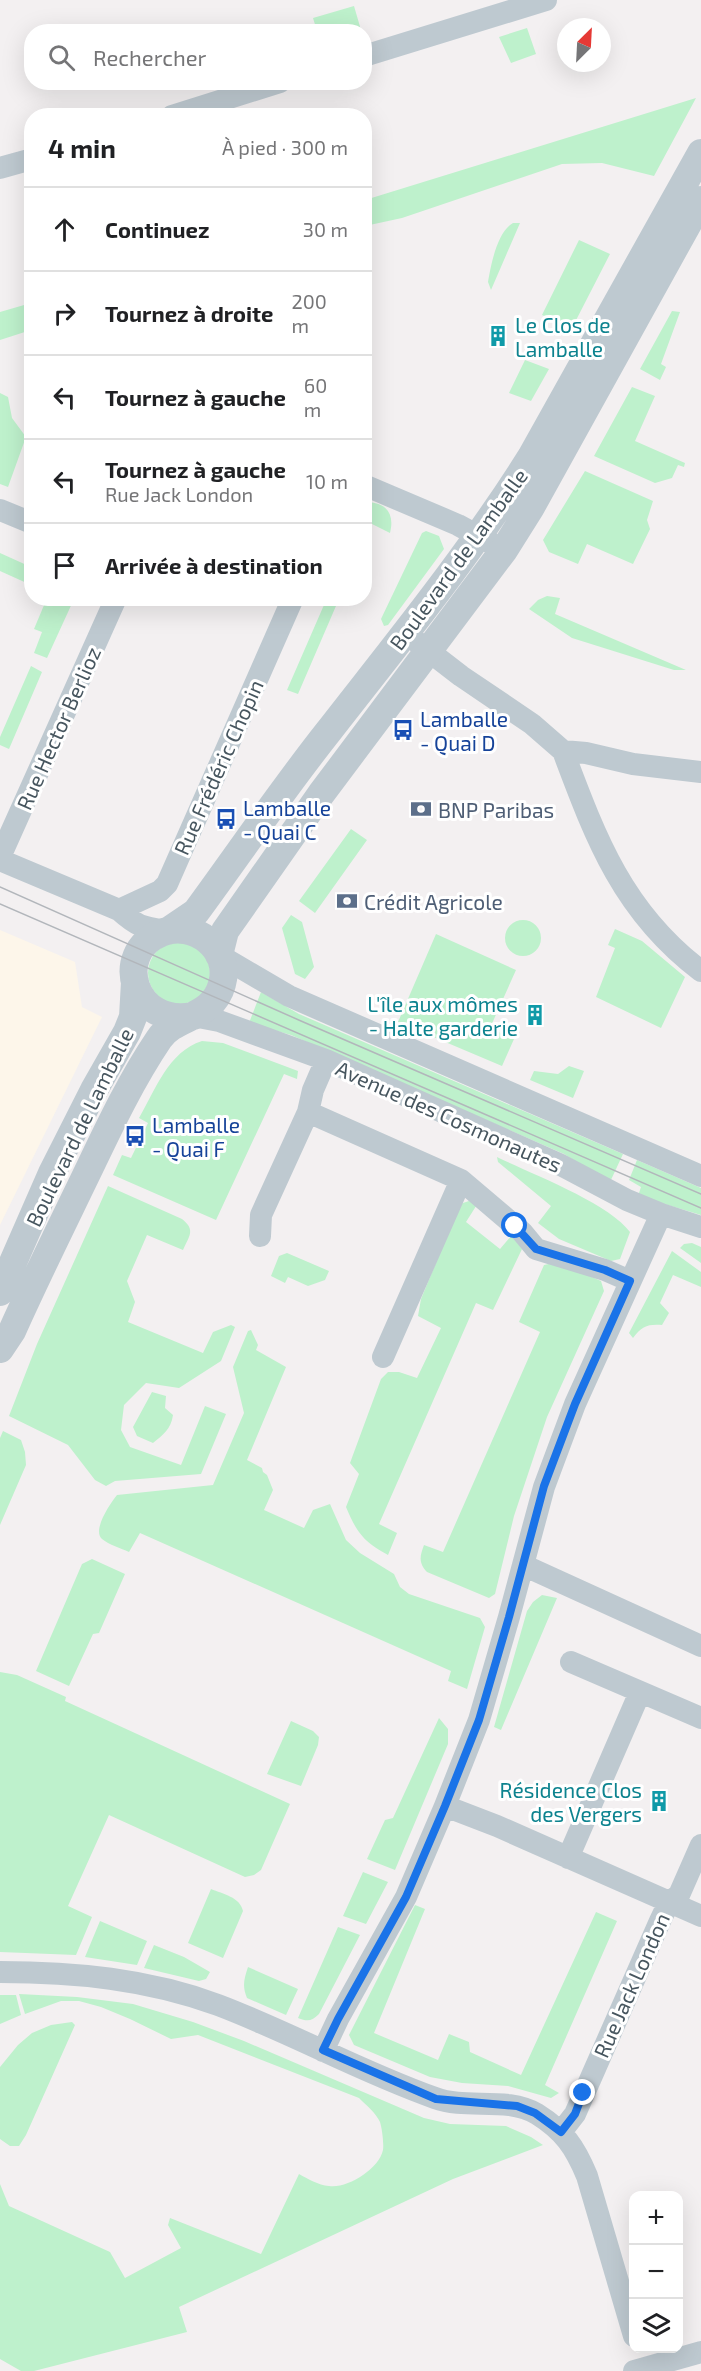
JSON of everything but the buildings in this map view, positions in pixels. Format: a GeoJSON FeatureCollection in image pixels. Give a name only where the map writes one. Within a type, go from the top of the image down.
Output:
{"type":"FeatureCollection","features":[{"type":"Feature","properties":{"kind":"street"},"geometry":{"type":"LineString","coordinates":[[372,54],[546,0]]}},
{"type":"Feature","properties":{"kind":"street"},"geometry":{"type":"LineString","coordinates":[[197,108],[255,90]]}},
{"type":"Feature","properties":{"kind":"street","name":"Boulevard de Lamballe"},"geometry":{"type":"LineString","coordinates":[[168,931],[196,912],[326,734],[406,634],[478,536],[531,457],[701,153]]}},
{"type":"Feature","properties":{"kind":"street"},"geometry":{"type":"LineString","coordinates":[[0,168],[24,161]]}},
{"type":"Feature","properties":{"kind":"street","name":"Boulevard de Lamballe"},"geometry":{"type":"LineString","coordinates":[[219,955],[225,931],[321,794],[504,550],[531,507],[701,200]]}},
{"type":"Feature","properties":{"kind":"street"},"geometry":{"type":"LineString","coordinates":[[372,488],[458,525],[504,550]]}},
{"type":"Feature","properties":{"kind":"street"},"geometry":{"type":"LineString","coordinates":[[0,510],[24,520]]}},
{"type":"Feature","properties":{"kind":"street","name":"Rue Hector Berlioz"},"geometry":{"type":"LineString","coordinates":[[0,859],[112,606]]}},
{"type":"Feature","properties":{"kind":"street","name":"Rue Frédéric Chopin"},"geometry":{"type":"LineString","coordinates":[[118,910],[160,891],[167,884],[289,606]]}},
{"type":"Feature","properties":{"kind":"street"},"geometry":{"type":"LineString","coordinates":[[406,634],[532,724],[563,751],[595,833],[620,882],[646,920],[701,971]]}},
{"type":"Feature","properties":{"kind":"street"},"geometry":{"type":"LineString","coordinates":[[563,751],[586,753],[652,767],[701,772]]}},
{"type":"Feature","properties":{"kind":"street"},"geometry":{"type":"LineString","coordinates":[[0,859],[118,910],[143,927],[168,931],[188,929],[214,945],[223,967],[222,986],[210,1006],[193,1016],[172,1017],[155,1011],[144,1001],[135,982],[135,962],[141,949],[152,937],[168,931]]}},
{"type":"Feature","properties":{"kind":"street"},"geometry":{"type":"LineString","coordinates":[[219,955],[289,996],[701,1176]]}},
{"type":"Feature","properties":{"kind":"street","name":"Boulevard de Lamballe"},"geometry":{"type":"LineString","coordinates":[[0,1349],[12,1330],[11,1276],[52,1173],[94,1090],[127,1032],[133,1017],[135,982]]}},
{"type":"Feature","properties":{"kind":"street","name":"Boulevard de Lamballe"},"geometry":{"type":"LineString","coordinates":[[11,1276],[121,1104],[162,1035],[193,1016]]}},
{"type":"Feature","properties":{"kind":"street","name":"Avenue des Cosmonautes"},"geometry":{"type":"LineString","coordinates":[[193,1016],[219,1021],[326,1060],[559,1164],[616,1195],[661,1214],[701,1227]]}},
{"type":"Feature","properties":{"kind":"street"},"geometry":{"type":"LineString","coordinates":[[260,1236],[261,1215],[308,1112],[313,1090],[326,1060]]}},
{"type":"Feature","properties":{"kind":"street"},"geometry":{"type":"LineString","coordinates":[[308,1112],[461,1180],[522,1232],[536,1249],[605,1270],[630,1281]]}},
{"type":"Feature","properties":{"kind":"street"},"geometry":{"type":"LineString","coordinates":[[383,1357],[461,1180]]}},
{"type":"Feature","properties":{"kind":"street"},"geometry":{"type":"LineString","coordinates":[[323,2050],[406,1897],[445,1806],[479,1720],[544,1486],[567,1425],[661,1214]]}},
{"type":"Feature","properties":{"kind":"street"},"geometry":{"type":"LineString","coordinates":[[523,1565],[701,1646]]}},
{"type":"Feature","properties":{"kind":"street"},"geometry":{"type":"LineString","coordinates":[[571,1662],[701,1718]]}},
{"type":"Feature","properties":{"kind":"street"},"geometry":{"type":"LineString","coordinates":[[568,1858],[640,1692]]}},
{"type":"Feature","properties":{"kind":"street","name":"Rue Jack London"},"geometry":{"type":"LineString","coordinates":[[445,1806],[701,1916]]}},
{"type":"Feature","properties":{"kind":"street","name":"Rue Jack London"},"geometry":{"type":"LineString","coordinates":[[561,2132],[575,2114],[669,1902],[679,1894],[701,1845]]}},
{"type":"Feature","properties":{"kind":"street"},"geometry":{"type":"LineString","coordinates":[[0,1972],[80,1974],[174,1991],[226,2009],[436,2099],[517,2106],[535,2113],[561,2132],[572,2144],[587,2176],[629,2322]]}},
{"type":"Feature","properties":{"kind":"street"},"geometry":{"type":"LineString","coordinates":[[638,2363],[701,2352]]}},
{"type":"Feature","properties":{"kind":"shaded area"},"geometry":{"type":"Polygon","coordinates":[[[0,930],[75,962],[82,1007],[102,1017],[0,1225],[0,930]]]}},
{"type":"Feature","properties":{"kind":"green space"},"geometry":{"type":"Polygon","coordinates":[[[354,6],[359,24],[315,24],[313,18],[354,6]]]}},
{"type":"Feature","properties":{"kind":"green space"},"geometry":{"type":"Polygon","coordinates":[[[527,28],[536,54],[511,63],[499,37],[527,28]]]}},
{"type":"Feature","properties":{"kind":"green space"},"geometry":{"type":"Polygon","coordinates":[[[696,98],[654,176],[602,163],[562,164],[402,218],[372,224],[372,198],[696,98]]]}},
{"type":"Feature","properties":{"kind":"green space"},"geometry":{"type":"Polygon","coordinates":[[[513,223],[520,223],[491,290],[488,282],[496,250],[507,227],[513,223]]]}},
{"type":"Feature","properties":{"kind":"green space"},"geometry":{"type":"Polygon","coordinates":[[[579,240],[610,254],[572,328],[542,315],[579,240]]]}},
{"type":"Feature","properties":{"kind":"green space"},"geometry":{"type":"Polygon","coordinates":[[[24,305],[24,332],[0,340],[0,312],[24,305]]]}},
{"type":"Feature","properties":{"kind":"green space"},"geometry":{"type":"Polygon","coordinates":[[[672,311],[680,312],[661,364],[666,367],[660,380],[640,369],[672,311]]]}},
{"type":"Feature","properties":{"kind":"green space"},"geometry":{"type":"Polygon","coordinates":[[[525,360],[549,369],[531,401],[509,393],[525,360]]]}},
{"type":"Feature","properties":{"kind":"green space"},"geometry":{"type":"Polygon","coordinates":[[[632,387],[655,396],[635,441],[685,463],[684,467],[678,465],[672,478],[655,483],[594,456],[632,387]]]}},
{"type":"Feature","properties":{"kind":"green space"},"geometry":{"type":"Polygon","coordinates":[[[0,393],[8,397],[12,418],[24,434],[24,443],[8,487],[0,484],[0,393]]]}},
{"type":"Feature","properties":{"kind":"green space"},"geometry":{"type":"Polygon","coordinates":[[[585,471],[653,501],[647,520],[650,529],[633,564],[587,544],[578,564],[549,552],[543,540],[585,471]]]}},
{"type":"Feature","properties":{"kind":"green space"},"geometry":{"type":"Polygon","coordinates":[[[372,503],[383,507],[390,514],[390,533],[372,524],[372,503]]]}},
{"type":"Feature","properties":{"kind":"green space"},"geometry":{"type":"Polygon","coordinates":[[[426,531],[439,536],[444,549],[388,625],[384,626],[381,619],[422,533],[426,531]]]}},
{"type":"Feature","properties":{"kind":"green space"},"geometry":{"type":"Polygon","coordinates":[[[0,553],[24,564],[24,582],[0,571],[0,553]]]}},
{"type":"Feature","properties":{"kind":"green space"},"geometry":{"type":"Polygon","coordinates":[[[547,596],[560,598],[555,614],[686,670],[674,670],[572,638],[529,609],[538,600],[547,596]]]}},
{"type":"Feature","properties":{"kind":"green space"},"geometry":{"type":"Polygon","coordinates":[[[44,606],[71,606],[47,658],[34,653],[42,632],[34,629],[44,606]]]}},
{"type":"Feature","properties":{"kind":"green space"},"geometry":{"type":"Polygon","coordinates":[[[324,606],[336,606],[298,694],[287,690],[324,606]]]}},
{"type":"Feature","properties":{"kind":"green space"},"geometry":{"type":"Polygon","coordinates":[[[31,666],[42,672],[9,749],[0,745],[0,737],[31,666]]]}},
{"type":"Feature","properties":{"kind":"green space"},"geometry":{"type":"Polygon","coordinates":[[[351,829],[367,840],[315,913],[299,901],[351,829]]]}},
{"type":"Feature","properties":{"kind":"green space"},"geometry":{"type":"Polygon","coordinates":[[[291,915],[302,922],[314,967],[305,979],[295,974],[282,928],[291,915]]]}},
{"type":"Feature","properties":{"kind":"green space"},"geometry":{"type":"Polygon","coordinates":[[[523,920],[536,925],[541,938],[536,951],[523,956],[510,951],[505,938],[510,925],[523,920]]]}},
{"type":"Feature","properties":{"kind":"green space"},"geometry":{"type":"Polygon","coordinates":[[[615,929],[642,941],[685,977],[661,1028],[596,997],[615,948],[608,945],[615,929]]]}},
{"type":"Feature","properties":{"kind":"green space"},"geometry":{"type":"Polygon","coordinates":[[[436,934],[516,970],[490,1028],[514,1039],[502,1066],[398,1022],[436,934]]]}},
{"type":"Feature","properties":{"kind":"green space"},"geometry":{"type":"Polygon","coordinates":[[[179,942],[196,947],[201,951],[205,956],[210,973],[205,990],[201,995],[196,999],[179,1004],[162,999],[157,995],[153,990],[148,973],[153,956],[157,951],[162,947],[179,942]]]}},
{"type":"Feature","properties":{"kind":"green space"},"geometry":{"type":"Polygon","coordinates":[[[261,992],[299,1014],[623,1154],[610,1182],[564,1154],[291,1035],[249,1023],[261,992]]]}},
{"type":"Feature","properties":{"kind":"green space"},"geometry":{"type":"Polygon","coordinates":[[[202,1041],[223,1043],[298,1071],[297,1079],[284,1074],[216,1220],[113,1175],[122,1155],[131,1158],[148,1123],[139,1118],[164,1073],[180,1054],[190,1046],[202,1041]]]}},
{"type":"Feature","properties":{"kind":"green space"},"geometry":{"type":"Polygon","coordinates":[[[569,1066],[584,1071],[573,1098],[530,1080],[534,1071],[558,1074],[569,1066]]]}},
{"type":"Feature","properties":{"kind":"green space"},"geometry":{"type":"Polygon","coordinates":[[[497,1157],[588,1200],[620,1221],[630,1232],[620,1259],[611,1261],[559,1239],[538,1223],[551,1206],[498,1162],[497,1157]]]}},
{"type":"Feature","properties":{"kind":"green space"},"geometry":{"type":"Polygon","coordinates":[[[637,1160],[701,1188],[701,1215],[638,1196],[641,1187],[629,1180],[637,1160]]]}},
{"type":"Feature","properties":{"kind":"green space"},"geometry":{"type":"Polygon","coordinates":[[[108,1186],[182,1219],[190,1230],[183,1250],[147,1235],[127,1281],[135,1302],[128,1322],[203,1353],[213,1332],[231,1325],[235,1327],[221,1361],[179,1388],[146,1383],[124,1405],[121,1430],[130,1447],[181,1465],[205,1406],[226,1414],[201,1474],[115,1481],[106,1486],[95,1480],[68,1445],[9,1416],[37,1344],[108,1186]]]}},
{"type":"Feature","properties":{"kind":"green space"},"geometry":{"type":"Polygon","coordinates":[[[469,1201],[478,1203],[466,1222],[500,1249],[512,1235],[522,1249],[493,1310],[476,1303],[379,1524],[397,1533],[388,1555],[362,1536],[346,1507],[359,1474],[350,1463],[381,1379],[388,1372],[399,1372],[417,1378],[441,1328],[418,1316],[421,1299],[460,1204],[469,1201]]]}},
{"type":"Feature","properties":{"kind":"green space"},"geometry":{"type":"Polygon","coordinates":[[[692,1243],[701,1247],[701,1263],[680,1248],[684,1244],[692,1243]]]}},
{"type":"Feature","properties":{"kind":"green space"},"geometry":{"type":"Polygon","coordinates":[[[672,1251],[701,1272],[701,1287],[673,1275],[660,1303],[669,1313],[662,1325],[646,1327],[633,1338],[629,1333],[672,1251]]]}},
{"type":"Feature","properties":{"kind":"green space"},"geometry":{"type":"Polygon","coordinates":[[[287,1253],[329,1271],[325,1280],[308,1286],[288,1277],[285,1283],[271,1276],[279,1256],[287,1253]]]}},
{"type":"Feature","properties":{"kind":"green space"},"geometry":{"type":"Polygon","coordinates":[[[558,1262],[601,1281],[604,1291],[547,1417],[514,1516],[495,1594],[489,1598],[427,1572],[422,1565],[421,1556],[424,1545],[443,1552],[540,1332],[519,1322],[544,1265],[558,1262]]]}},
{"type":"Feature","properties":{"kind":"green space"},"geometry":{"type":"Polygon","coordinates":[[[251,1330],[258,1345],[256,1350],[286,1367],[247,1460],[262,1468],[273,1490],[264,1510],[304,1528],[313,1510],[330,1504],[346,1540],[360,1553],[394,1574],[400,1587],[409,1594],[480,1618],[485,1627],[467,1689],[448,1681],[451,1671],[140,1533],[129,1552],[108,1543],[99,1535],[103,1517],[117,1495],[213,1485],[244,1413],[233,1367],[248,1331],[251,1330]]]}},
{"type":"Feature","properties":{"kind":"green space"},"geometry":{"type":"Polygon","coordinates":[[[152,1392],[166,1396],[165,1408],[173,1415],[168,1428],[153,1443],[137,1436],[133,1427],[152,1392]]]}},
{"type":"Feature","properties":{"kind":"green space"},"geometry":{"type":"Polygon","coordinates":[[[3,1431],[21,1440],[26,1465],[0,1525],[0,1438],[3,1431]]]}},
{"type":"Feature","properties":{"kind":"green space"},"geometry":{"type":"Polygon","coordinates":[[[92,1559],[125,1574],[99,1633],[93,1634],[69,1686],[36,1671],[82,1564],[92,1559]]]}},
{"type":"Feature","properties":{"kind":"green space"},"geometry":{"type":"Polygon","coordinates":[[[542,1595],[557,1598],[501,1730],[494,1727],[527,1611],[542,1595]]]}},
{"type":"Feature","properties":{"kind":"green space"},"geometry":{"type":"Polygon","coordinates":[[[0,1672],[17,1675],[66,1697],[65,1701],[290,1804],[261,1870],[245,1877],[109,1815],[68,1906],[92,1917],[76,1955],[0,1952],[0,1672]]]}},
{"type":"Feature","properties":{"kind":"green space"},"geometry":{"type":"Polygon","coordinates":[[[439,1718],[448,1729],[448,1744],[395,1870],[367,1859],[385,1820],[393,1818],[439,1718]]]}},
{"type":"Feature","properties":{"kind":"green space"},"geometry":{"type":"Polygon","coordinates":[[[291,1721],[313,1731],[319,1737],[318,1745],[301,1786],[267,1774],[291,1721]]]}},
{"type":"Feature","properties":{"kind":"green space"},"geometry":{"type":"Polygon","coordinates":[[[363,1872],[388,1882],[366,1924],[343,1916],[363,1872]]]}},
{"type":"Feature","properties":{"kind":"green space"},"geometry":{"type":"Polygon","coordinates":[[[211,1889],[235,1899],[243,1911],[223,1958],[188,1943],[211,1889]]]}},
{"type":"Feature","properties":{"kind":"green space"},"geometry":{"type":"Polygon","coordinates":[[[415,1905],[425,1909],[374,2033],[438,2060],[449,2034],[469,2042],[470,2052],[521,2075],[596,1912],[617,1921],[545,2085],[559,2093],[551,2098],[508,2086],[462,2083],[430,2077],[354,2045],[349,2035],[415,1905]]]}},
{"type":"Feature","properties":{"kind":"green space"},"geometry":{"type":"Polygon","coordinates":[[[100,1921],[147,1941],[137,1965],[85,1957],[100,1921]]]}},
{"type":"Feature","properties":{"kind":"green space"},"geometry":{"type":"Polygon","coordinates":[[[338,1927],[360,1935],[319,2014],[310,2020],[298,2018],[338,1927]]]}},
{"type":"Feature","properties":{"kind":"green space"},"geometry":{"type":"Polygon","coordinates":[[[154,1945],[184,1957],[210,1972],[206,1979],[199,1981],[144,1968],[154,1945]]]}},
{"type":"Feature","properties":{"kind":"green space"},"geometry":{"type":"Polygon","coordinates":[[[248,1967],[298,1989],[286,2015],[247,1998],[244,1982],[248,1967]]]}},
{"type":"Feature","properties":{"kind":"green space"},"geometry":{"type":"Polygon","coordinates":[[[19,1994],[77,1997],[133,2004],[193,2022],[244,2041],[424,2118],[450,2124],[506,2126],[543,2145],[453,2179],[179,2307],[187,2332],[34,2371],[21,2371],[0,2359],[0,2184],[9,2206],[110,2252],[125,2278],[181,2248],[168,2225],[170,2218],[261,2254],[299,2174],[313,2182],[325,2185],[336,2186],[353,2181],[369,2171],[375,2164],[383,2150],[383,2144],[380,2122],[359,2098],[198,2035],[171,2039],[101,2007],[79,2001],[61,2001],[25,2014],[19,1994]]]}},
{"type":"Feature","properties":{"kind":"green space"},"geometry":{"type":"Polygon","coordinates":[[[0,1995],[16,1995],[21,2015],[0,2024],[0,1995]]]}},
{"type":"Feature","properties":{"kind":"green space"},"geometry":{"type":"Polygon","coordinates":[[[72,2022],[75,2025],[26,2135],[19,2146],[10,2146],[0,2139],[0,2067],[18,2045],[32,2033],[51,2025],[72,2022]]]}},
{"type":"Feature","properties":{"kind":"tram line"},"geometry":{"type":"LineString","coordinates":[[0,887],[301,1021],[701,1194]]}},
{"type":"Feature","properties":{"kind":"tram line"},"geometry":{"type":"LineString","coordinates":[[0,904],[701,1208]]}},
{"type":"Feature","properties":{"kind":"place","name":"Le Clos de Lamballe"},"geometry":{"type":"Point","coordinates":[498,336]}},
{"type":"Feature","properties":{"kind":"place","name":"Lamballe - Quai D"},"geometry":{"type":"Point","coordinates":[403,730]}},
{"type":"Feature","properties":{"kind":"place","name":"BNP Paribas"},"geometry":{"type":"Point","coordinates":[421,809]}},
{"type":"Feature","properties":{"kind":"place","name":"Lamballe - Quai C"},"geometry":{"type":"Point","coordinates":[226,819]}},
{"type":"Feature","properties":{"kind":"place","name":"Crédit Agricole"},"geometry":{"type":"Point","coordinates":[347,901]}},
{"type":"Feature","properties":{"kind":"place","name":"L'île aux mômes - Halte garderie"},"geometry":{"type":"Point","coordinates":[535,1015]}},
{"type":"Feature","properties":{"kind":"place","name":"Lamballe - Quai F"},"geometry":{"type":"Point","coordinates":[135,1136]}},
{"type":"Feature","properties":{"kind":"place","name":"Résidence Clos des Vergers"},"geometry":{"type":"Point","coordinates":[659,1801]}},
{"type":"Feature","properties":{"kind":"route"},"geometry":{"type":"LineString","coordinates":[[515,1226],[536,1249],[605,1270],[630,1281],[575,1404],[544,1486],[479,1720],[445,1806],[406,1897],[323,2050],[436,2099],[517,2106],[535,2113],[561,2132],[575,2114],[583,2093]]}}]}
